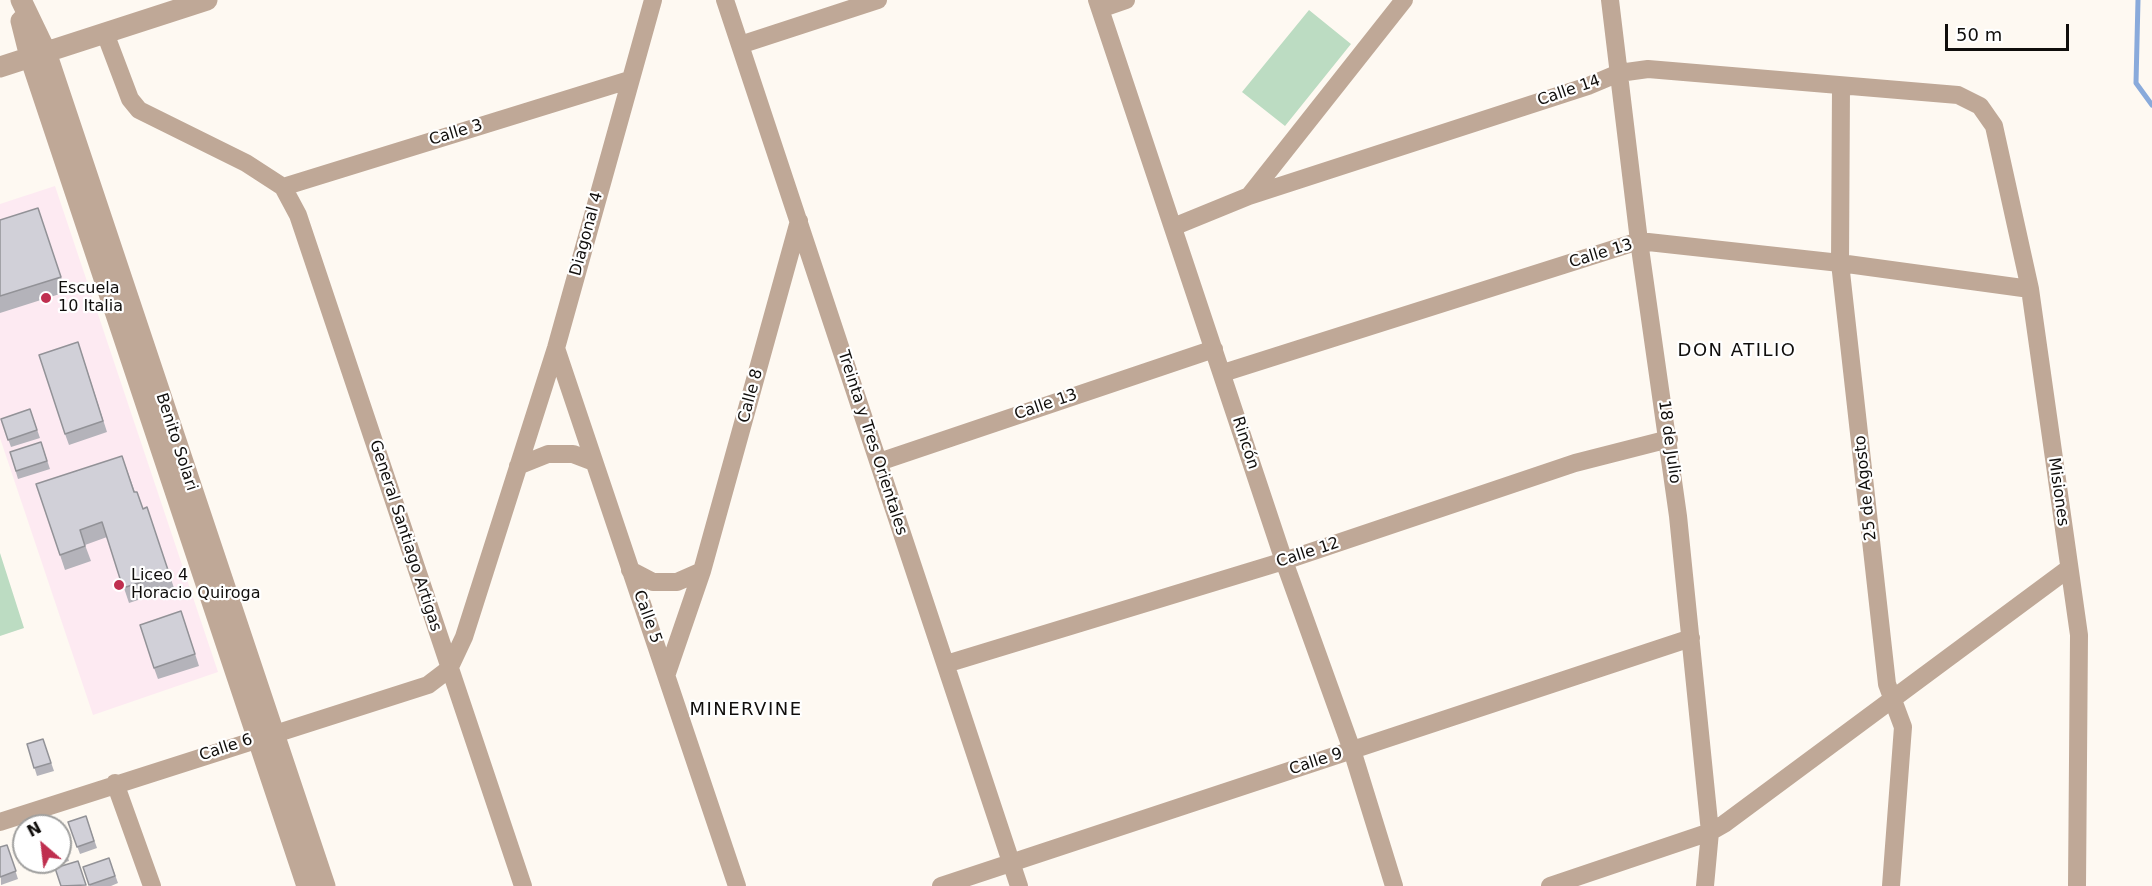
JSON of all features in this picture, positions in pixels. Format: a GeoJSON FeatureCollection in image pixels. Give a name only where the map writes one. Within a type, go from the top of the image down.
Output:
{"type":"FeatureCollection","features":[{"type":"Feature","properties":{"kind":"street","name":"Benito Solari"},"geometry":{"type":"LineString","coordinates":[[15,0],[38,55]]}},
{"type":"Feature","properties":{"kind":"street","name":"Benito Solari"},"geometry":{"type":"LineString","coordinates":[[21,0],[265,736],[307,886]]}},
{"type":"Feature","properties":{"kind":"street"},"geometry":{"type":"LineString","coordinates":[[0,67],[207,0]]}},
{"type":"Feature","properties":{"kind":"street","name":"Diagonal 4"},"geometry":{"type":"LineString","coordinates":[[450,669],[464,637],[556,348],[652,0]]}},
{"type":"Feature","properties":{"kind":"street","name":"Treinta y Tres Orientales"},"geometry":{"type":"LineString","coordinates":[[725,0],[1019,886]]}},
{"type":"Feature","properties":{"kind":"street"},"geometry":{"type":"LineString","coordinates":[[740,45],[878,0]]}},
{"type":"Feature","properties":{"kind":"street"},"geometry":{"type":"LineString","coordinates":[[1099,4],[1126,0]]}},
{"type":"Feature","properties":{"kind":"street"},"geometry":{"type":"LineString","coordinates":[[1249,196],[1404,0]]}},
{"type":"Feature","properties":{"kind":"street","name":"18 de Julio"},"geometry":{"type":"LineString","coordinates":[[1610,0],[1639,242],[1669,439],[1691,638],[1710,832],[1705,886]]}},
{"type":"Feature","properties":{"kind":"street","name":"Rincón"},"geometry":{"type":"LineString","coordinates":[[1099,4],[1284,561],[1352,750],[1394,886]]}},
{"type":"Feature","properties":{"kind":"street"},"geometry":{"type":"LineString","coordinates":[[105,33],[130,99],[139,110],[246,163],[283,187]]}},
{"type":"Feature","properties":{"kind":"street","name":"Calle 14"},"geometry":{"type":"LineString","coordinates":[[1173,227],[1249,196],[1588,86],[1619,73],[1648,69],[1841,87],[1958,95],[1980,106]]}},
{"type":"Feature","properties":{"kind":"street","name":"Calle 3"},"geometry":{"type":"LineString","coordinates":[[283,187],[629,80]]}},
{"type":"Feature","properties":{"kind":"street","name":"25 de Agosto"},"geometry":{"type":"LineString","coordinates":[[1841,87],[1840,263],[1887,684],[1891,700],[1899,712],[1903,727],[1891,886]]}},
{"type":"Feature","properties":{"kind":"street","name":"Misiones"},"geometry":{"type":"LineString","coordinates":[[1980,106],[1994,126],[2030,289],[2081,663],[2077,886]]}},
{"type":"Feature","properties":{"kind":"street","name":"General Santiago Artigas"},"geometry":{"type":"LineString","coordinates":[[283,187],[298,215],[523,886]]}},
{"type":"Feature","properties":{"kind":"street","name":"Calle 8"},"geometry":{"type":"LineString","coordinates":[[667,673],[702,571],[799,222]]}},
{"type":"Feature","properties":{"kind":"street","name":"Calle 13"},"geometry":{"type":"LineString","coordinates":[[1222,374],[1639,242],[1840,263],[2030,289]]}},
{"type":"Feature","properties":{"kind":"street","name":"Calle 5"},"geometry":{"type":"LineString","coordinates":[[556,348],[737,886]]}},
{"type":"Feature","properties":{"kind":"street","name":"Calle 13"},"geometry":{"type":"LineString","coordinates":[[879,462],[1214,349]]}},
{"type":"Feature","properties":{"kind":"street","name":"Calle 12"},"geometry":{"type":"LineString","coordinates":[[946,664],[1284,561],[1575,463],[1669,439]]}},
{"type":"Feature","properties":{"kind":"street"},"geometry":{"type":"LineString","coordinates":[[518,466],[548,454],[573,454],[594,462]]}},
{"type":"Feature","properties":{"kind":"street"},"geometry":{"type":"LineString","coordinates":[[1550,886],[1710,832],[2068,569]]}},
{"type":"Feature","properties":{"kind":"street"},"geometry":{"type":"LineString","coordinates":[[630,570],[653,582],[677,582],[702,571]]}},
{"type":"Feature","properties":{"kind":"street","name":"Calle 9"},"geometry":{"type":"LineString","coordinates":[[941,886],[1691,638]]}},
{"type":"Feature","properties":{"kind":"street","name":"Calle 6"},"geometry":{"type":"LineString","coordinates":[[0,822],[115,783],[428,684],[450,669]]}},
{"type":"Feature","properties":{"kind":"street","name":"Benito Solari"},"geometry":{"type":"LineString","coordinates":[[265,736],[325,886]]}},
{"type":"Feature","properties":{"kind":"street"},"geometry":{"type":"LineString","coordinates":[[115,783],[152,886]]}},
{"type":"Feature","properties":{"kind":"shaded area"},"geometry":{"type":"Polygon","coordinates":[[[55,186],[218,672],[93,715],[0,438],[0,204],[55,186]]]}},
{"type":"Feature","properties":{"kind":"green space"},"geometry":{"type":"Polygon","coordinates":[[[1309,10],[1351,44],[1285,126],[1242,92],[1309,10]]]}},
{"type":"Feature","properties":{"kind":"green space"},"geometry":{"type":"Polygon","coordinates":[[[0,553],[24,628],[0,636],[0,553]]]}},
{"type":"Feature","properties":{"kind":"building"},"geometry":{"type":"Polygon","coordinates":[[[38,208],[61,277],[0,296],[0,220],[38,208]]]}},
{"type":"Feature","properties":{"kind":"building"},"geometry":{"type":"Polygon","coordinates":[[[78,342],[103,421],[65,434],[39,355],[78,342]]]}},
{"type":"Feature","properties":{"kind":"building"},"geometry":{"type":"Polygon","coordinates":[[[30,409],[37,430],[8,440],[1,419],[30,409]]]}},
{"type":"Feature","properties":{"kind":"building"},"geometry":{"type":"Polygon","coordinates":[[[41,442],[47,461],[16,471],[10,452],[41,442]]]}},
{"type":"Feature","properties":{"kind":"building"},"geometry":{"type":"Polygon","coordinates":[[[122,456],[134,492],[137,492],[143,509],[147,507],[169,573],[123,588],[102,522],[80,530],[85,546],[60,555],[36,484],[122,456]]]}},
{"type":"Feature","properties":{"kind":"building"},"geometry":{"type":"Polygon","coordinates":[[[181,611],[195,654],[154,668],[140,625],[181,611]]]}},
{"type":"Feature","properties":{"kind":"building"},"geometry":{"type":"Polygon","coordinates":[[[43,739],[51,763],[34,768],[27,744],[43,739]]]}},
{"type":"Feature","properties":{"kind":"building"},"geometry":{"type":"Polygon","coordinates":[[[86,816],[94,841],[77,847],[72,833],[72,821],[86,816]]]}},
{"type":"Feature","properties":{"kind":"building"},"geometry":{"type":"Polygon","coordinates":[[[7,845],[12,859],[12,872],[0,877],[0,847],[7,845]]]}},
{"type":"Feature","properties":{"kind":"building"},"geometry":{"type":"Polygon","coordinates":[[[109,858],[115,876],[89,885],[83,867],[109,858]]]}},
{"type":"Feature","properties":{"kind":"building"},"geometry":{"type":"Polygon","coordinates":[[[78,861],[86,885],[61,886],[57,874],[72,874],[72,863],[78,861]]]}},
{"type":"Feature","properties":{"kind":"waterway"},"geometry":{"type":"LineString","coordinates":[[2138,0],[2136,83],[2152,105]]}},
{"type":"Feature","properties":{"kind":"place","name":"Escuela 10 Italia"},"geometry":{"type":"Point","coordinates":[46,298]}},
{"type":"Feature","properties":{"kind":"place","name":"Liceo 4 Horacio Quiroga"},"geometry":{"type":"Point","coordinates":[119,585]}},
{"type":"Feature","properties":{"kind":"district","name":"DON ATILIO"},"geometry":{"type":"Point","coordinates":[1737,351]}},
{"type":"Feature","properties":{"kind":"district","name":"MINERVINE"},"geometry":{"type":"Point","coordinates":[746,710]}}]}
